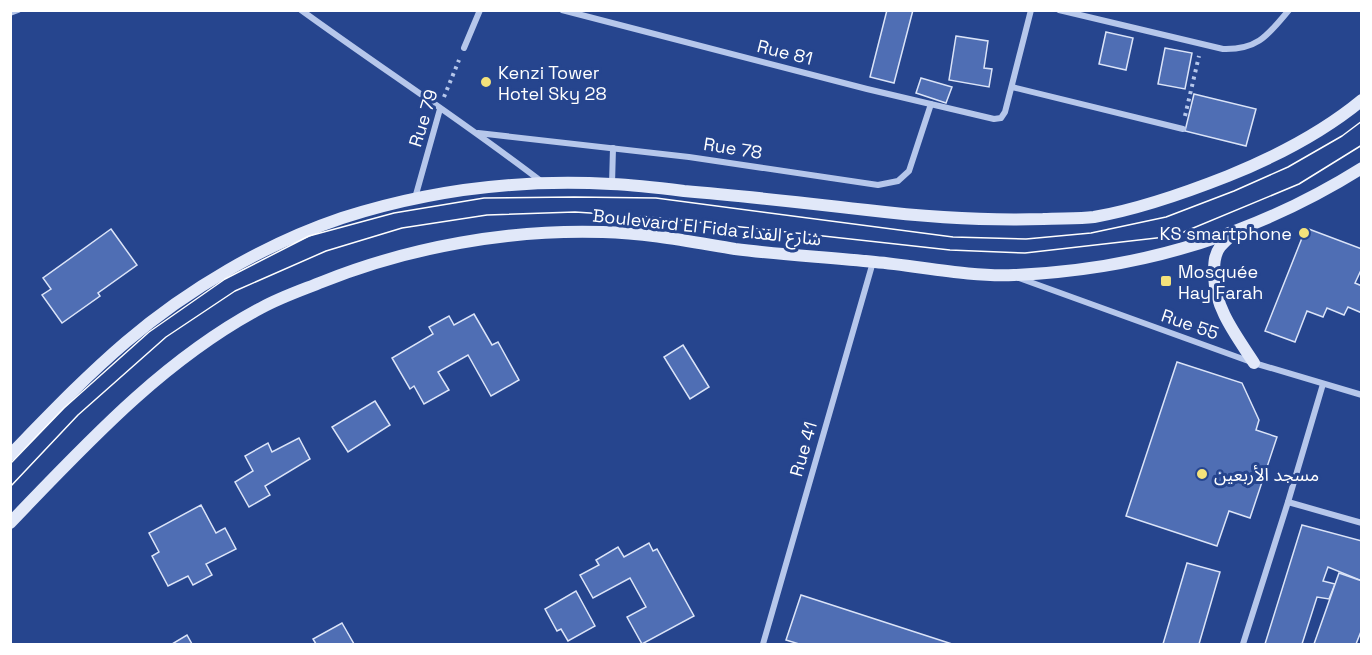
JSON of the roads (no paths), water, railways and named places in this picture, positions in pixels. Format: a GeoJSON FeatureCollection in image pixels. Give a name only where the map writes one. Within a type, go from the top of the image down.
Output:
{"type":"FeatureCollection","features":[{"type":"Feature","properties":{"kind":"main road","name":"Boulevard El Fida شارع الفداء"},"geometry":{"type":"LineString","coordinates":[[10,455],[127,340],[207,284],[273,247],[306,232],[369,210],[459,190],[501,184],[612,184],[767,198],[914,216],[995,221],[1093,217],[1180,195],[1244,170],[1296,145],[1348,112],[1362,100]]}},
{"type":"Feature","properties":{"kind":"main road","name":"Boulevard El Fida شارع الفداء"},"geometry":{"type":"LineString","coordinates":[[10,523],[133,400],[207,341],[260,308],[291,293],[374,263],[415,252],[466,242],[575,232],[607,232],[749,250],[978,274],[1011,275],[1105,268],[1165,254],[1236,232],[1309,199],[1362,168]]}},
{"type":"Feature","properties":{"kind":"main road"},"geometry":{"type":"LineString","coordinates":[[1236,232],[1220,247],[1215,256],[1215,289],[1221,311],[1254,363]]}},
{"type":"Feature","properties":{"kind":"street"},"geometry":{"type":"LineString","coordinates":[[10,13],[18,10]]}},
{"type":"Feature","properties":{"kind":"street","name":"Rue 78"},"geometry":{"type":"LineString","coordinates":[[301,10],[440,109],[478,133],[545,184]]}},
{"type":"Feature","properties":{"kind":"street"},"geometry":{"type":"LineString","coordinates":[[464,48],[480,10]]}},
{"type":"Feature","properties":{"kind":"street","name":"Rue 81"},"geometry":{"type":"LineString","coordinates":[[561,10],[990,118],[1001,118],[1012,87]]}},
{"type":"Feature","properties":{"kind":"street"},"geometry":{"type":"LineString","coordinates":[[1031,10],[1012,87],[1183,129]]}},
{"type":"Feature","properties":{"kind":"street"},"geometry":{"type":"LineString","coordinates":[[1059,10],[1223,49],[1243,49],[1261,41],[1287,13],[1278,10]]}},
{"type":"Feature","properties":{"kind":"street","name":"Rue 78"},"geometry":{"type":"LineString","coordinates":[[478,133],[689,157],[878,185],[889,184],[905,176],[909,171],[931,104]]}},
{"type":"Feature","properties":{"kind":"street","name":"Rue 79"},"geometry":{"type":"LineString","coordinates":[[415,200],[440,109]]}},
{"type":"Feature","properties":{"kind":"street"},"geometry":{"type":"LineString","coordinates":[[612,184],[613,148]]}},
{"type":"Feature","properties":{"kind":"street","name":"Rue 41"},"geometry":{"type":"LineString","coordinates":[[765,644],[873,262]]}},
{"type":"Feature","properties":{"kind":"street","name":"Rue 55"},"geometry":{"type":"LineString","coordinates":[[1011,275],[1254,363],[1362,395]]}},
{"type":"Feature","properties":{"kind":"street"},"geometry":{"type":"LineString","coordinates":[[1243,645],[1323,384]]}},
{"type":"Feature","properties":{"kind":"street"},"geometry":{"type":"LineString","coordinates":[[1288,502],[1362,523]]}},
{"type":"Feature","properties":{"kind":"tram line"},"geometry":{"type":"LineString","coordinates":[[10,464],[64,408],[149,332],[225,279],[309,236],[394,213],[484,198],[656,198],[953,237],[1026,239],[1091,233],[1166,217],[1234,191],[1288,167],[1342,136],[1362,121]]}},
{"type":"Feature","properties":{"kind":"tram line"},"geometry":{"type":"LineString","coordinates":[[10,487],[78,415],[166,337],[235,291],[326,251],[402,228],[487,215],[575,212],[651,217],[950,250],[1025,253],[1174,236],[1299,184],[1362,145]]}},
{"type":"Feature","properties":{"kind":"place","name":"Kenzi Tower Hotel Sky 28"},"geometry":{"type":"Point","coordinates":[486,82]}},
{"type":"Feature","properties":{"kind":"place","name":"KS smartphone"},"geometry":{"type":"Point","coordinates":[1304,233]}},
{"type":"Feature","properties":{"kind":"place","name":"Mosquée Hay Farah"},"geometry":{"type":"Point","coordinates":[1166,281]}},
{"type":"Feature","properties":{"kind":"place","name":"مسجد الأربعين"},"geometry":{"type":"Point","coordinates":[1202,474]}}]}
